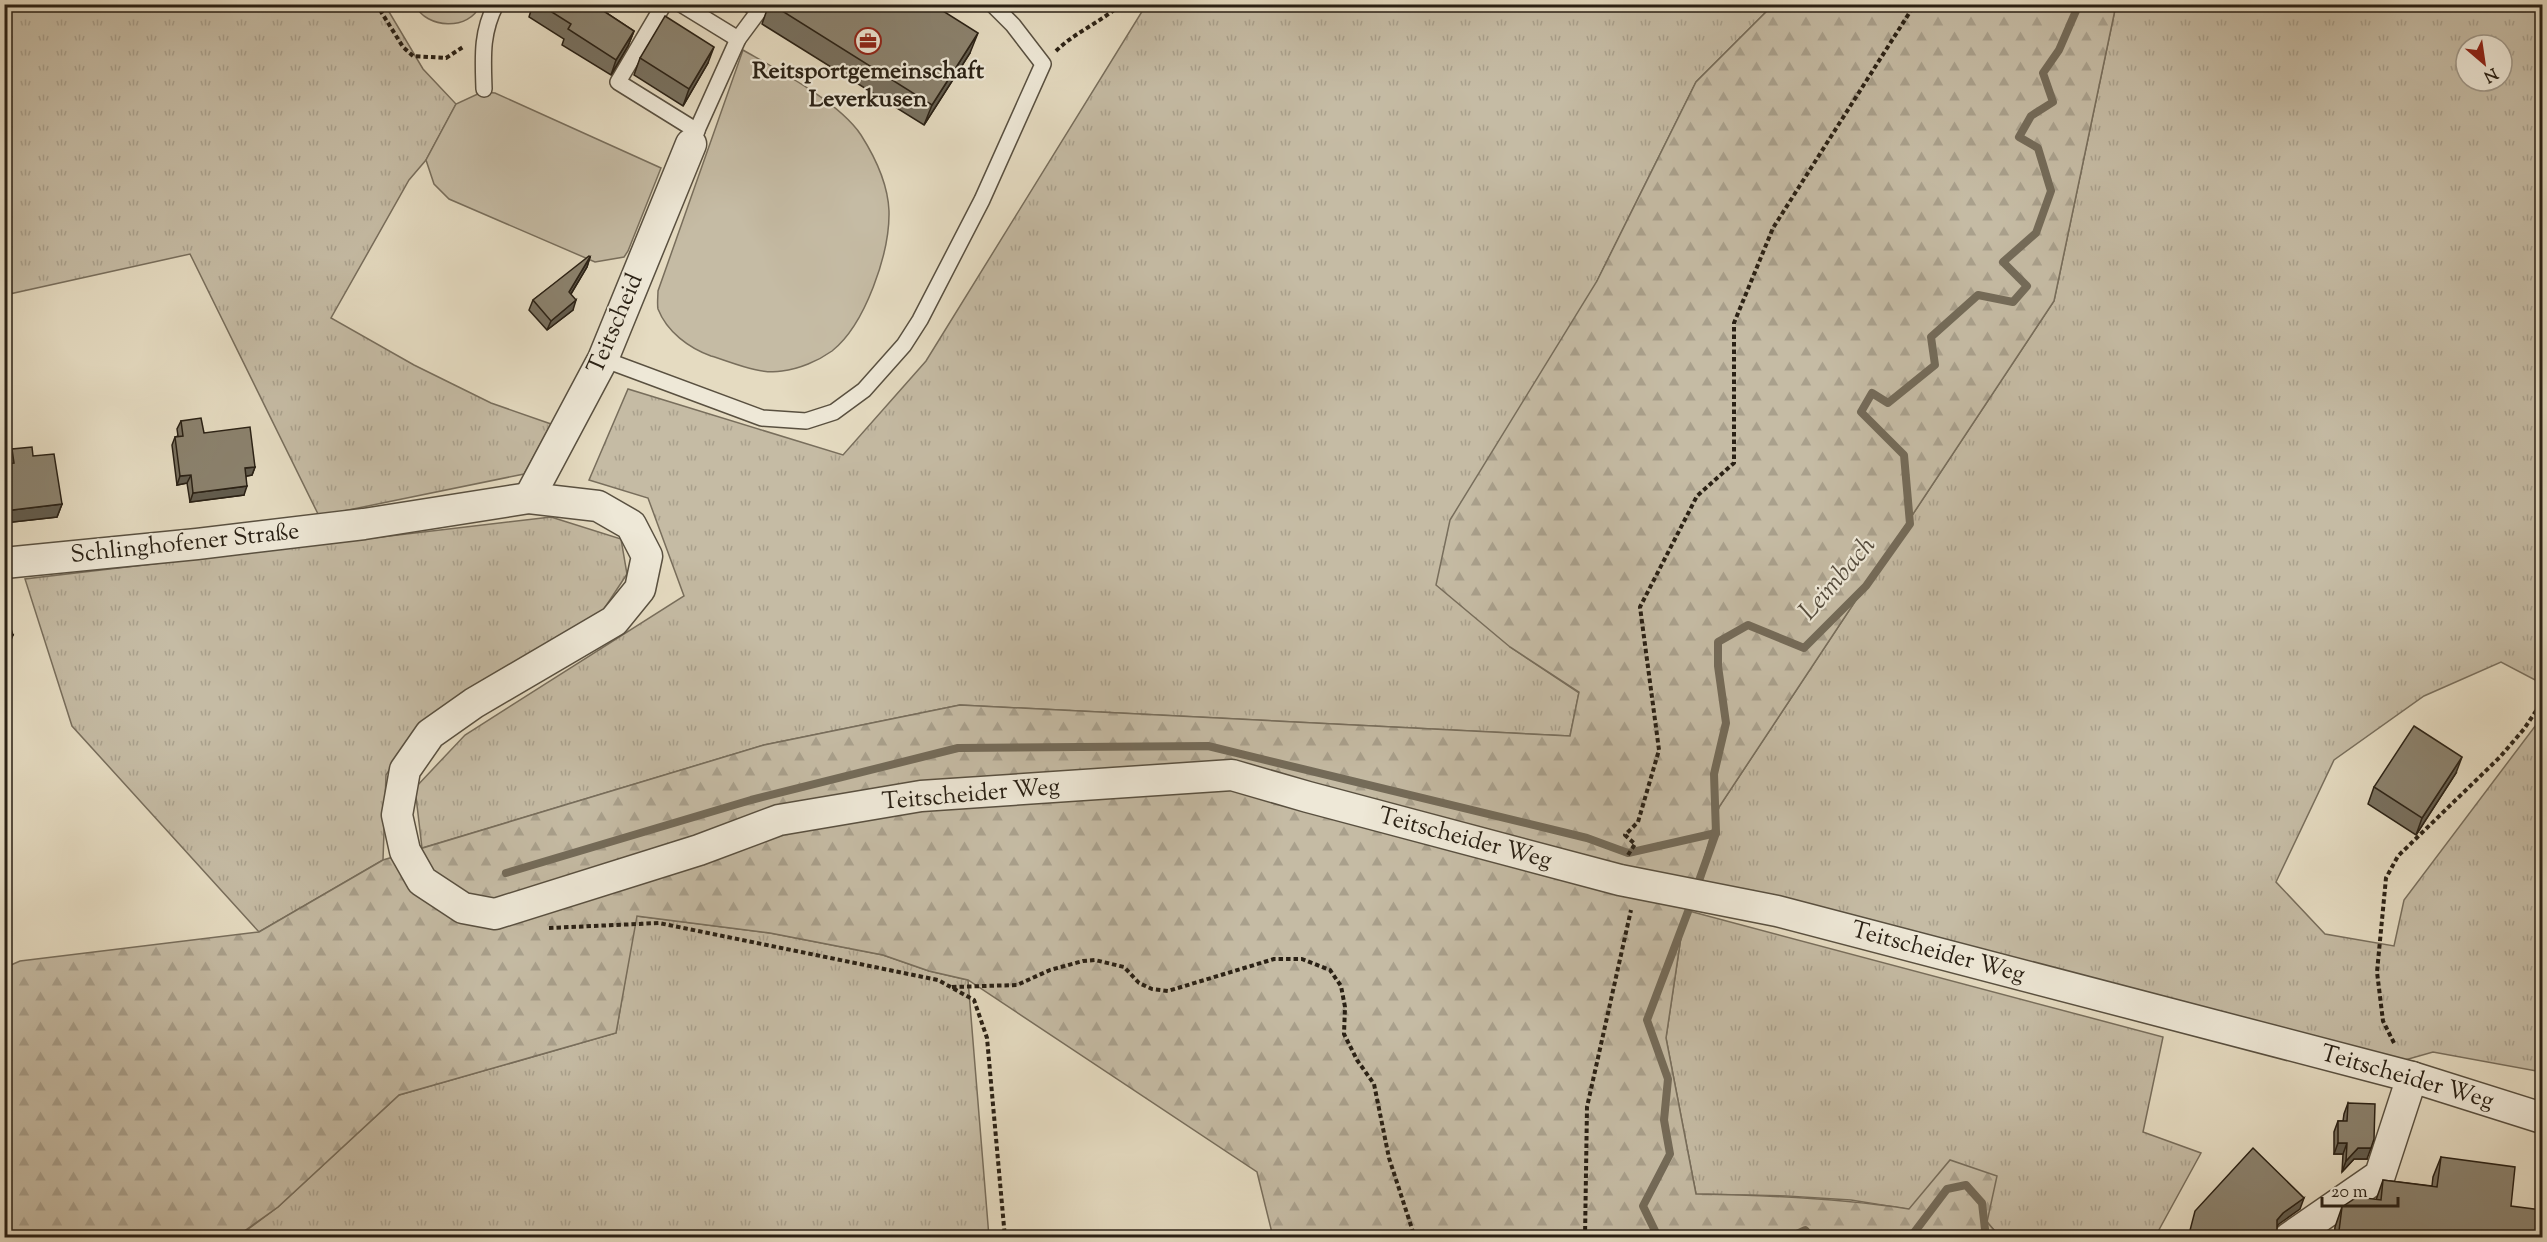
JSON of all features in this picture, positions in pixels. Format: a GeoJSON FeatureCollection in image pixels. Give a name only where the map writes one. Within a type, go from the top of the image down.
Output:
{"type":"FeatureCollection","features":[{"type":"Feature","properties":{"kind":"street","name":"Teitscheid"},"geometry":{"type":"LineString","coordinates":[[529,498],[603,359],[694,137]]}},
{"type":"Feature","properties":{"kind":"street","name":"Schlinghofener Straße"},"geometry":{"type":"LineString","coordinates":[[4,562],[364,524],[529,498]]}},
{"type":"Feature","properties":{"kind":"street","name":"Teitscheider Weg"},"geometry":{"type":"LineString","coordinates":[[529,498],[598,506],[631,525],[647,556],[640,589],[614,621],[474,703],[430,734],[405,770],[397,815],[405,851],[422,881],[464,908],[495,914],[699,850],[779,820],[921,796],[1232,775],[1320,801],[1646,885],[1777,911],[2412,1077],[2542,1118]]}},
{"type":"Feature","properties":{"kind":"street"},"geometry":{"type":"LineString","coordinates":[[2289,1238],[2380,1175],[2412,1077]]}},
{"type":"Feature","properties":{"kind":"lane"},"geometry":{"type":"LineString","coordinates":[[484,89],[483,45],[486,23],[496,4]]}},
{"type":"Feature","properties":{"kind":"lane"},"geometry":{"type":"LineString","coordinates":[[664,4],[618,82],[694,137],[738,39],[764,4]]}},
{"type":"Feature","properties":{"kind":"lane"},"geometry":{"type":"LineString","coordinates":[[681,4],[738,39]]}},
{"type":"Feature","properties":{"kind":"lane"},"geometry":{"type":"LineString","coordinates":[[603,359],[762,418],[806,421],[834,412],[864,390],[904,345],[920,320],[982,200],[1043,64],[1019,32],[992,4]]}},
{"type":"Feature","properties":{"kind":"path"},"geometry":{"type":"LineString","coordinates":[[1043,64],[1071,36],[1104,20],[1121,4]]}},
{"type":"Feature","properties":{"kind":"path"},"geometry":{"type":"LineString","coordinates":[[1628,853],[1635,844],[1625,835],[1638,822],[1659,750],[1640,607],[1697,496],[1734,463],[1734,323],[1773,228],[1915,4]]}},
{"type":"Feature","properties":{"kind":"path"},"geometry":{"type":"LineString","coordinates":[[380,10],[403,46],[413,56],[446,58],[464,47],[486,23]]}},
{"type":"Feature","properties":{"kind":"path"},"geometry":{"type":"LineString","coordinates":[[2412,1077],[2383,1021],[2380,999],[2377,972],[2386,878],[2398,856],[2500,757],[2524,729],[2542,702]]}},
{"type":"Feature","properties":{"kind":"path"},"geometry":{"type":"LineString","coordinates":[[1585,1238],[1587,1107],[1646,885]]}},
{"type":"Feature","properties":{"kind":"path"},"geometry":{"type":"LineString","coordinates":[[538,928],[659,923],[938,980],[974,1000],[987,1038],[1005,1238]]}},
{"type":"Feature","properties":{"kind":"path"},"geometry":{"type":"LineString","coordinates":[[951,987],[1017,985],[1050,970],[1089,960],[1124,967],[1139,983],[1152,989],[1168,991],[1274,959],[1302,959],[1330,970],[1341,986],[1345,1006],[1344,1034],[1357,1060],[1374,1084],[1389,1158],[1415,1238]]}},
{"type":"Feature","properties":{"kind":"green space"},"geometry":{"type":"Polygon","coordinates":[[[4,5],[385,5],[423,69],[456,104],[426,160],[409,180],[331,318],[414,365],[491,403],[551,424],[524,474],[319,516],[190,254],[5,295],[4,5]]]}},
{"type":"Feature","properties":{"kind":"green space"},"geometry":{"type":"Polygon","coordinates":[[[415,5],[480,5],[467,19],[448,24],[428,19],[415,5]]]}},
{"type":"Feature","properties":{"kind":"green space"},"geometry":{"type":"Polygon","coordinates":[[[1146,5],[1773,5],[1696,82],[1597,281],[1510,647],[1579,693],[1570,736],[960,705],[764,745],[422,848],[415,788],[465,735],[684,596],[648,498],[589,480],[628,389],[843,455],[926,361],[1146,5]]]}},
{"type":"Feature","properties":{"kind":"green space"},"geometry":{"type":"Polygon","coordinates":[[[1773,5],[2116,5],[2054,301],[1719,807],[1681,937],[1666,1038],[1696,1194],[1803,1198],[1909,1209],[1950,1160],[1997,1176],[1987,1222],[2000,1237],[1273,1237],[1257,1172],[968,980],[929,971],[883,955],[770,933],[637,916],[616,1033],[399,1095],[278,1207],[236,1237],[5,1237],[4,968],[20,961],[259,932],[383,860],[764,745],[960,705],[1570,736],[1579,692],[1510,647],[1436,585],[1450,520],[1597,281],[1696,82],[1773,5]]]}},
{"type":"Feature","properties":{"kind":"green space"},"geometry":{"type":"Polygon","coordinates":[[[2116,5],[2542,5],[2542,700],[2541,683],[2501,662],[2424,696],[2334,760],[2276,882],[2325,934],[2394,946],[2404,900],[2542,717],[2542,1072],[2433,1052],[2398,1062],[1698,880],[1719,807],[2054,301],[2116,5]]]}},
{"type":"Feature","properties":{"kind":"green space"},"geometry":{"type":"Polygon","coordinates":[[[743,50],[807,88],[851,123],[861,135],[876,162],[883,181],[889,211],[880,267],[865,306],[855,324],[844,339],[827,355],[802,366],[773,372],[746,367],[695,349],[673,332],[658,309],[658,291],[743,50]]]}},
{"type":"Feature","properties":{"kind":"green space"},"geometry":{"type":"Polygon","coordinates":[[[482,92],[495,93],[661,168],[624,257],[595,262],[449,199],[434,184],[426,160],[456,104],[482,92]]]}},
{"type":"Feature","properties":{"kind":"green space"},"geometry":{"type":"Polygon","coordinates":[[[551,517],[621,539],[627,574],[600,615],[418,725],[386,775],[383,860],[259,932],[72,726],[25,579],[551,517]]]}},
{"type":"Feature","properties":{"kind":"green space"},"geometry":{"type":"Polygon","coordinates":[[[1689,911],[2163,1037],[2143,1132],[2201,1153],[2155,1237],[2000,1237],[1987,1222],[1851,1200],[1696,1194],[1666,1038],[1681,937],[1689,911]]]}},
{"type":"Feature","properties":{"kind":"green space"},"geometry":{"type":"Polygon","coordinates":[[[636,916],[770,933],[883,955],[929,971],[968,980],[989,1237],[236,1238],[278,1207],[399,1095],[616,1033],[636,916]]]}},
{"type":"Feature","properties":{"kind":"building"},"geometry":{"type":"Polygon","coordinates":[[[539,4],[593,4],[634,31],[616,60],[568,29],[571,24],[539,4]]]}},
{"type":"Feature","properties":{"kind":"building"},"geometry":{"type":"Polygon","coordinates":[[[771,4],[932,4],[978,33],[932,105],[771,4]]]}},
{"type":"Feature","properties":{"kind":"building"},"geometry":{"type":"Polygon","coordinates":[[[665,16],[714,47],[689,89],[640,58],[665,16]]]}},
{"type":"Feature","properties":{"kind":"building"},"geometry":{"type":"Polygon","coordinates":[[[589,256],[569,292],[576,300],[551,321],[533,300],[589,256]]]}},
{"type":"Feature","properties":{"kind":"building"},"geometry":{"type":"Polygon","coordinates":[[[201,418],[204,433],[250,427],[255,467],[245,468],[247,486],[193,493],[191,475],[180,476],[175,437],[183,436],[181,421],[201,418]]]}},
{"type":"Feature","properties":{"kind":"building"},"geometry":{"type":"Polygon","coordinates":[[[32,447],[33,456],[54,454],[62,504],[4,511],[4,464],[14,463],[12,449],[32,447]]]}},
{"type":"Feature","properties":{"kind":"building"},"geometry":{"type":"Polygon","coordinates":[[[4,608],[13,635],[4,638],[4,608]]]}},
{"type":"Feature","properties":{"kind":"building"},"geometry":{"type":"Polygon","coordinates":[[[2414,726],[2462,757],[2422,818],[2374,787],[2414,726]]]}},
{"type":"Feature","properties":{"kind":"building"},"geometry":{"type":"Polygon","coordinates":[[[2348,1103],[2375,1104],[2374,1139],[2371,1148],[2358,1148],[2346,1161],[2347,1143],[2338,1143],[2338,1121],[2347,1121],[2348,1103]]]}},
{"type":"Feature","properties":{"kind":"building"},"geometry":{"type":"Polygon","coordinates":[[[2253,1148],[2304,1198],[2277,1220],[2277,1231],[2271,1238],[2188,1238],[2195,1211],[2253,1148]]]}},
{"type":"Feature","properties":{"kind":"building"},"geometry":{"type":"Polygon","coordinates":[[[2441,1157],[2515,1167],[2511,1206],[2542,1210],[2542,1238],[2390,1238],[2339,1231],[2342,1207],[2357,1197],[2381,1200],[2383,1180],[2437,1187],[2441,1157]]]}},
{"type":"Feature","properties":{"kind":"waterway","name":"Leimbach"},"geometry":{"type":"LineString","coordinates":[[1696,889],[1716,833],[1714,774],[1726,723],[1718,666],[1718,642],[1748,625],[1804,648],[1866,586],[1910,524],[1904,455],[1861,412],[1872,393],[1888,403],[1935,365],[1931,337],[1978,295],[2013,302],[2027,286],[2003,262],[2036,233],[2051,191],[2038,148],[2019,137],[2031,116],[2053,102],[2043,73],[2059,50],[2079,4]]}},
{"type":"Feature","properties":{"kind":"waterway"},"geometry":{"type":"LineString","coordinates":[[506,873],[751,800],[958,748],[1208,746],[1587,838],[1628,853],[1716,833]]}},
{"type":"Feature","properties":{"kind":"waterway","name":"Leimbach"},"geometry":{"type":"LineString","coordinates":[[1683,1238],[1657,1235],[1643,1206],[1670,1154],[1664,1120],[1668,1079],[1647,1020],[1692,901]]}},
{"type":"Feature","properties":{"kind":"waterway","name":"Leimbach"},"geometry":{"type":"LineString","coordinates":[[1910,1238],[1947,1189],[1966,1185],[1982,1203],[1986,1238]]}},
{"type":"Feature","properties":{"kind":"waterway","name":"Leimbach"},"geometry":{"type":"LineString","coordinates":[[1788,1238],[1805,1230],[1812,1238]]}},
{"type":"Feature","properties":{"kind":"place","name":"Reitsportgemeinschaft Leverkusen"},"geometry":{"type":"Point","coordinates":[868,41]}}]}
